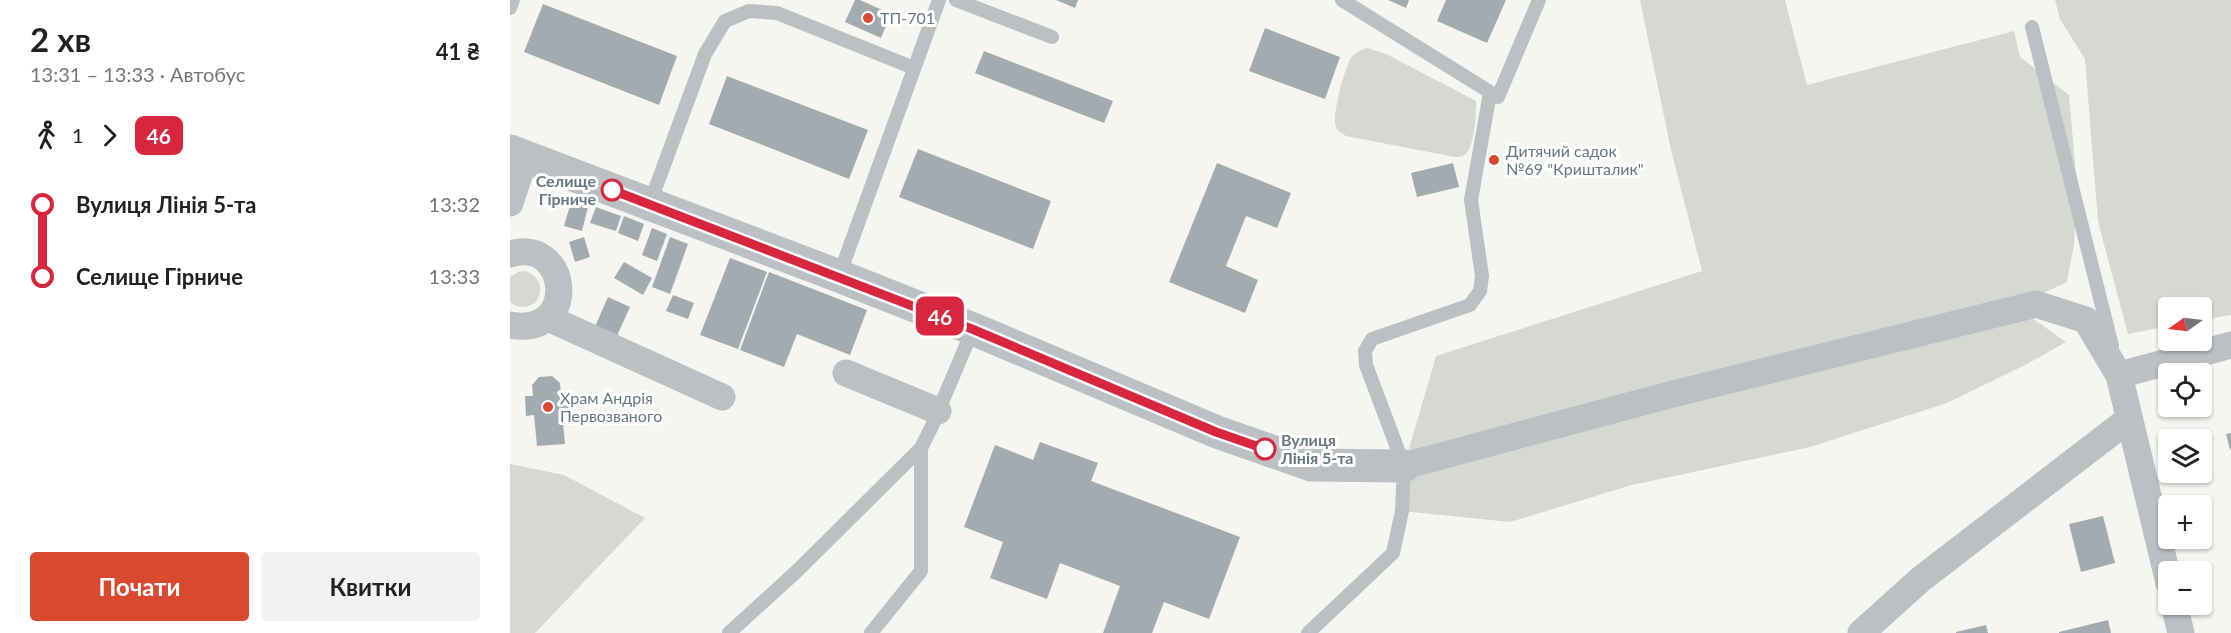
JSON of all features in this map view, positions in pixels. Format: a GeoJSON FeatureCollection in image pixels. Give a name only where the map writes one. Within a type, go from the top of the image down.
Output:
{"type":"FeatureCollection","features":[{"type":"Feature","properties":{"kind":"street"},"geometry":{"type":"LineString","coordinates":[[510,203],[518,154],[840,276],[1216,432],[1311,465],[1404,466],[1669,395],[2036,304],[2086,320],[2119,375],[2164,561]]}},
{"type":"Feature","properties":{"kind":"street"},"geometry":{"type":"LineString","coordinates":[[510,254],[530,252],[541,256],[550,263],[557,274],[560,285],[559,297],[548,318],[524,327],[510,325]]}},
{"type":"Feature","properties":{"kind":"street"},"geometry":{"type":"LineString","coordinates":[[548,318],[722,397]]}},
{"type":"Feature","properties":{"kind":"street"},"geometry":{"type":"LineString","coordinates":[[2119,375],[2231,345]]}},
{"type":"Feature","properties":{"kind":"street"},"geometry":{"type":"LineString","coordinates":[[846,373],[938,411]]}},
{"type":"Feature","properties":{"kind":"street"},"geometry":{"type":"LineString","coordinates":[[1861,633],[1921,579],[2129,419]]}},
{"type":"Feature","properties":{"kind":"street"},"geometry":{"type":"LineString","coordinates":[[2177,615],[2181,633]]}},
{"type":"Feature","properties":{"kind":"lane"},"geometry":{"type":"LineString","coordinates":[[510,8],[513,0]]}},
{"type":"Feature","properties":{"kind":"lane"},"geometry":{"type":"LineString","coordinates":[[840,276],[939,0]]}},
{"type":"Feature","properties":{"kind":"lane"},"geometry":{"type":"LineString","coordinates":[[956,0],[1052,37]]}},
{"type":"Feature","properties":{"kind":"lane"},"geometry":{"type":"LineString","coordinates":[[1342,0],[1498,97],[1539,0]]}},
{"type":"Feature","properties":{"kind":"lane"},"geometry":{"type":"LineString","coordinates":[[650,203],[705,54],[725,21],[749,11],[777,13],[914,68]]}},
{"type":"Feature","properties":{"kind":"lane"},"geometry":{"type":"LineString","coordinates":[[2032,27],[2119,375]]}},
{"type":"Feature","properties":{"kind":"lane"},"geometry":{"type":"LineString","coordinates":[[1308,633],[1393,553],[1402,511],[1404,466],[1366,364],[1365,351],[1372,339],[1470,304],[1480,291],[1482,276],[1471,200],[1491,93]]}},
{"type":"Feature","properties":{"kind":"lane"},"geometry":{"type":"LineString","coordinates":[[729,633],[797,571],[921,448],[972,329]]}},
{"type":"Feature","properties":{"kind":"lane"},"geometry":{"type":"LineString","coordinates":[[871,633],[921,571],[921,448]]}},
{"type":"Feature","properties":{"kind":"shaded area"},"geometry":{"type":"Polygon","coordinates":[[[1640,0],[1785,0],[1807,85],[2014,31],[2020,57],[2069,95],[2077,186],[2074,244],[2067,282],[2015,306],[2066,342],[1947,403],[1810,447],[1632,485],[1510,522],[1402,511],[1404,466],[1436,356],[1702,271],[1671,150],[1640,0]]]}},
{"type":"Feature","properties":{"kind":"shaded area"},"geometry":{"type":"Polygon","coordinates":[[[2055,0],[2231,0],[2231,315],[2212,318],[2212,297],[2158,297],[2158,328],[2128,334],[2098,222],[2085,59],[2060,19],[2055,0]]]}},
{"type":"Feature","properties":{"kind":"shaded area"},"geometry":{"type":"Polygon","coordinates":[[[1367,48],[1386,54],[1476,101],[1473,134],[1466,154],[1455,157],[1346,136],[1338,130],[1335,113],[1345,71],[1353,56],[1358,51],[1367,48]]]}},
{"type":"Feature","properties":{"kind":"shaded area"},"geometry":{"type":"Polygon","coordinates":[[[524,271],[537,279],[540,293],[535,303],[519,307],[510,302],[510,277],[524,271]]]}},
{"type":"Feature","properties":{"kind":"shaded area"},"geometry":{"type":"Polygon","coordinates":[[[510,464],[564,475],[645,518],[535,633],[510,633],[510,464]]]}},
{"type":"Feature","properties":{"kind":"building","name":"ТП-701"},"geometry":{"type":"Polygon","coordinates":[[[855,0],[860,0],[891,14],[881,38],[845,22],[855,0]]]}},
{"type":"Feature","properties":{"kind":"building"},"geometry":{"type":"Polygon","coordinates":[[[1056,0],[1078,0],[1075,8],[1056,0]]]}},
{"type":"Feature","properties":{"kind":"building"},"geometry":{"type":"Polygon","coordinates":[[[1388,0],[1409,0],[1406,8],[1388,0]]]}},
{"type":"Feature","properties":{"kind":"building"},"geometry":{"type":"Polygon","coordinates":[[[1446,0],[1506,0],[1487,43],[1437,21],[1446,0]]]}},
{"type":"Feature","properties":{"kind":"building"},"geometry":{"type":"Polygon","coordinates":[[[543,4],[677,56],[659,105],[524,52],[543,4]]]}},
{"type":"Feature","properties":{"kind":"building"},"geometry":{"type":"Polygon","coordinates":[[[1265,28],[1340,57],[1325,99],[1249,71],[1265,28]]]}},
{"type":"Feature","properties":{"kind":"building"},"geometry":{"type":"Polygon","coordinates":[[[984,51],[1113,101],[1104,123],[975,73],[984,51]]]}},
{"type":"Feature","properties":{"kind":"building"},"geometry":{"type":"Polygon","coordinates":[[[727,76],[868,130],[849,179],[709,124],[727,76]]]}},
{"type":"Feature","properties":{"kind":"building"},"geometry":{"type":"Polygon","coordinates":[[[918,149],[1051,201],[1033,249],[899,197],[918,149]]]}},
{"type":"Feature","properties":{"kind":"building"},"geometry":{"type":"Polygon","coordinates":[[[1217,163],[1291,193],[1277,228],[1246,216],[1226,266],[1258,280],[1245,313],[1169,282],[1217,163]]]}},
{"type":"Feature","properties":{"kind":"building"},"geometry":{"type":"Polygon","coordinates":[[[1453,163],[1459,187],[1417,197],[1411,173],[1453,163]]]}},
{"type":"Feature","properties":{"kind":"building"},"geometry":{"type":"Polygon","coordinates":[[[571,202],[588,207],[582,231],[564,226],[571,202]]]}},
{"type":"Feature","properties":{"kind":"building"},"geometry":{"type":"Polygon","coordinates":[[[596,207],[621,216],[616,231],[590,223],[596,207]]]}},
{"type":"Feature","properties":{"kind":"building"},"geometry":{"type":"Polygon","coordinates":[[[624,216],[644,224],[638,241],[618,233],[624,216]]]}},
{"type":"Feature","properties":{"kind":"building"},"geometry":{"type":"Polygon","coordinates":[[[652,228],[667,234],[657,261],[642,255],[652,228]]]}},
{"type":"Feature","properties":{"kind":"building"},"geometry":{"type":"Polygon","coordinates":[[[584,237],[590,257],[575,262],[569,242],[584,237]]]}},
{"type":"Feature","properties":{"kind":"building"},"geometry":{"type":"Polygon","coordinates":[[[670,237],[688,244],[670,294],[652,287],[670,237]]]}},
{"type":"Feature","properties":{"kind":"building"},"geometry":{"type":"Polygon","coordinates":[[[730,258],[767,272],[738,349],[700,335],[730,258]]]}},
{"type":"Feature","properties":{"kind":"building"},"geometry":{"type":"Polygon","coordinates":[[[624,262],[652,278],[643,295],[614,278],[624,262]]]}},
{"type":"Feature","properties":{"kind":"building"},"geometry":{"type":"Polygon","coordinates":[[[769,272],[867,310],[850,355],[797,334],[784,367],[740,350],[769,272]]]}},
{"type":"Feature","properties":{"kind":"building"},"geometry":{"type":"Polygon","coordinates":[[[673,295],[694,303],[688,319],[666,311],[673,295]]]}},
{"type":"Feature","properties":{"kind":"building"},"geometry":{"type":"Polygon","coordinates":[[[608,297],[630,307],[616,338],[594,329],[608,297]]]}},
{"type":"Feature","properties":{"kind":"building","name":"Храм Андрія Первозваного"},"geometry":{"type":"Polygon","coordinates":[[[552,376],[560,383],[561,393],[569,393],[570,412],[562,413],[565,444],[537,446],[534,415],[526,416],[525,396],[533,396],[532,385],[539,377],[552,376]]]}},
{"type":"Feature","properties":{"kind":"building"},"geometry":{"type":"Polygon","coordinates":[[[2231,433],[2231,450],[2230,450],[2226,434],[2231,433]]]}},
{"type":"Feature","properties":{"kind":"building"},"geometry":{"type":"Polygon","coordinates":[[[1040,442],[1098,463],[1091,481],[1240,537],[1209,619],[1164,602],[1152,633],[1103,633],[1120,586],[1060,563],[1047,599],[990,578],[1003,542],[964,527],[995,445],[1033,460],[1040,442]]]}},
{"type":"Feature","properties":{"kind":"building"},"geometry":{"type":"Polygon","coordinates":[[[2103,516],[2115,563],[2081,572],[2069,524],[2103,516]]]}},
{"type":"Feature","properties":{"kind":"building"},"geometry":{"type":"Polygon","coordinates":[[[2108,620],[2111,633],[2059,633],[2059,632],[2108,620]]]}},
{"type":"Feature","properties":{"kind":"building"},"geometry":{"type":"Polygon","coordinates":[[[1986,625],[1988,633],[1956,633],[1956,632],[1986,625]]]}},
{"type":"Feature","properties":{"kind":"bus line","name":"46"},"geometry":{"type":"LineString","coordinates":[[612,190],[840,276],[1216,432],[1265,449]]}},
{"type":"Feature","properties":{"kind":"place","name":"ТП-701"},"geometry":{"type":"Point","coordinates":[868,18]}},
{"type":"Feature","properties":{"kind":"place","name":"Дитячий садок №69 \"Кришталик\""},"geometry":{"type":"Point","coordinates":[1494,160]}},
{"type":"Feature","properties":{"kind":"place","name":"Селище Гірниче"},"geometry":{"type":"Point","coordinates":[612,190]}},
{"type":"Feature","properties":{"kind":"place","name":"Храм Андрія Первозваного"},"geometry":{"type":"Point","coordinates":[548,407]}},
{"type":"Feature","properties":{"kind":"place","name":"Вулиця Лінія 5-та"},"geometry":{"type":"Point","coordinates":[1265,449]}}]}
